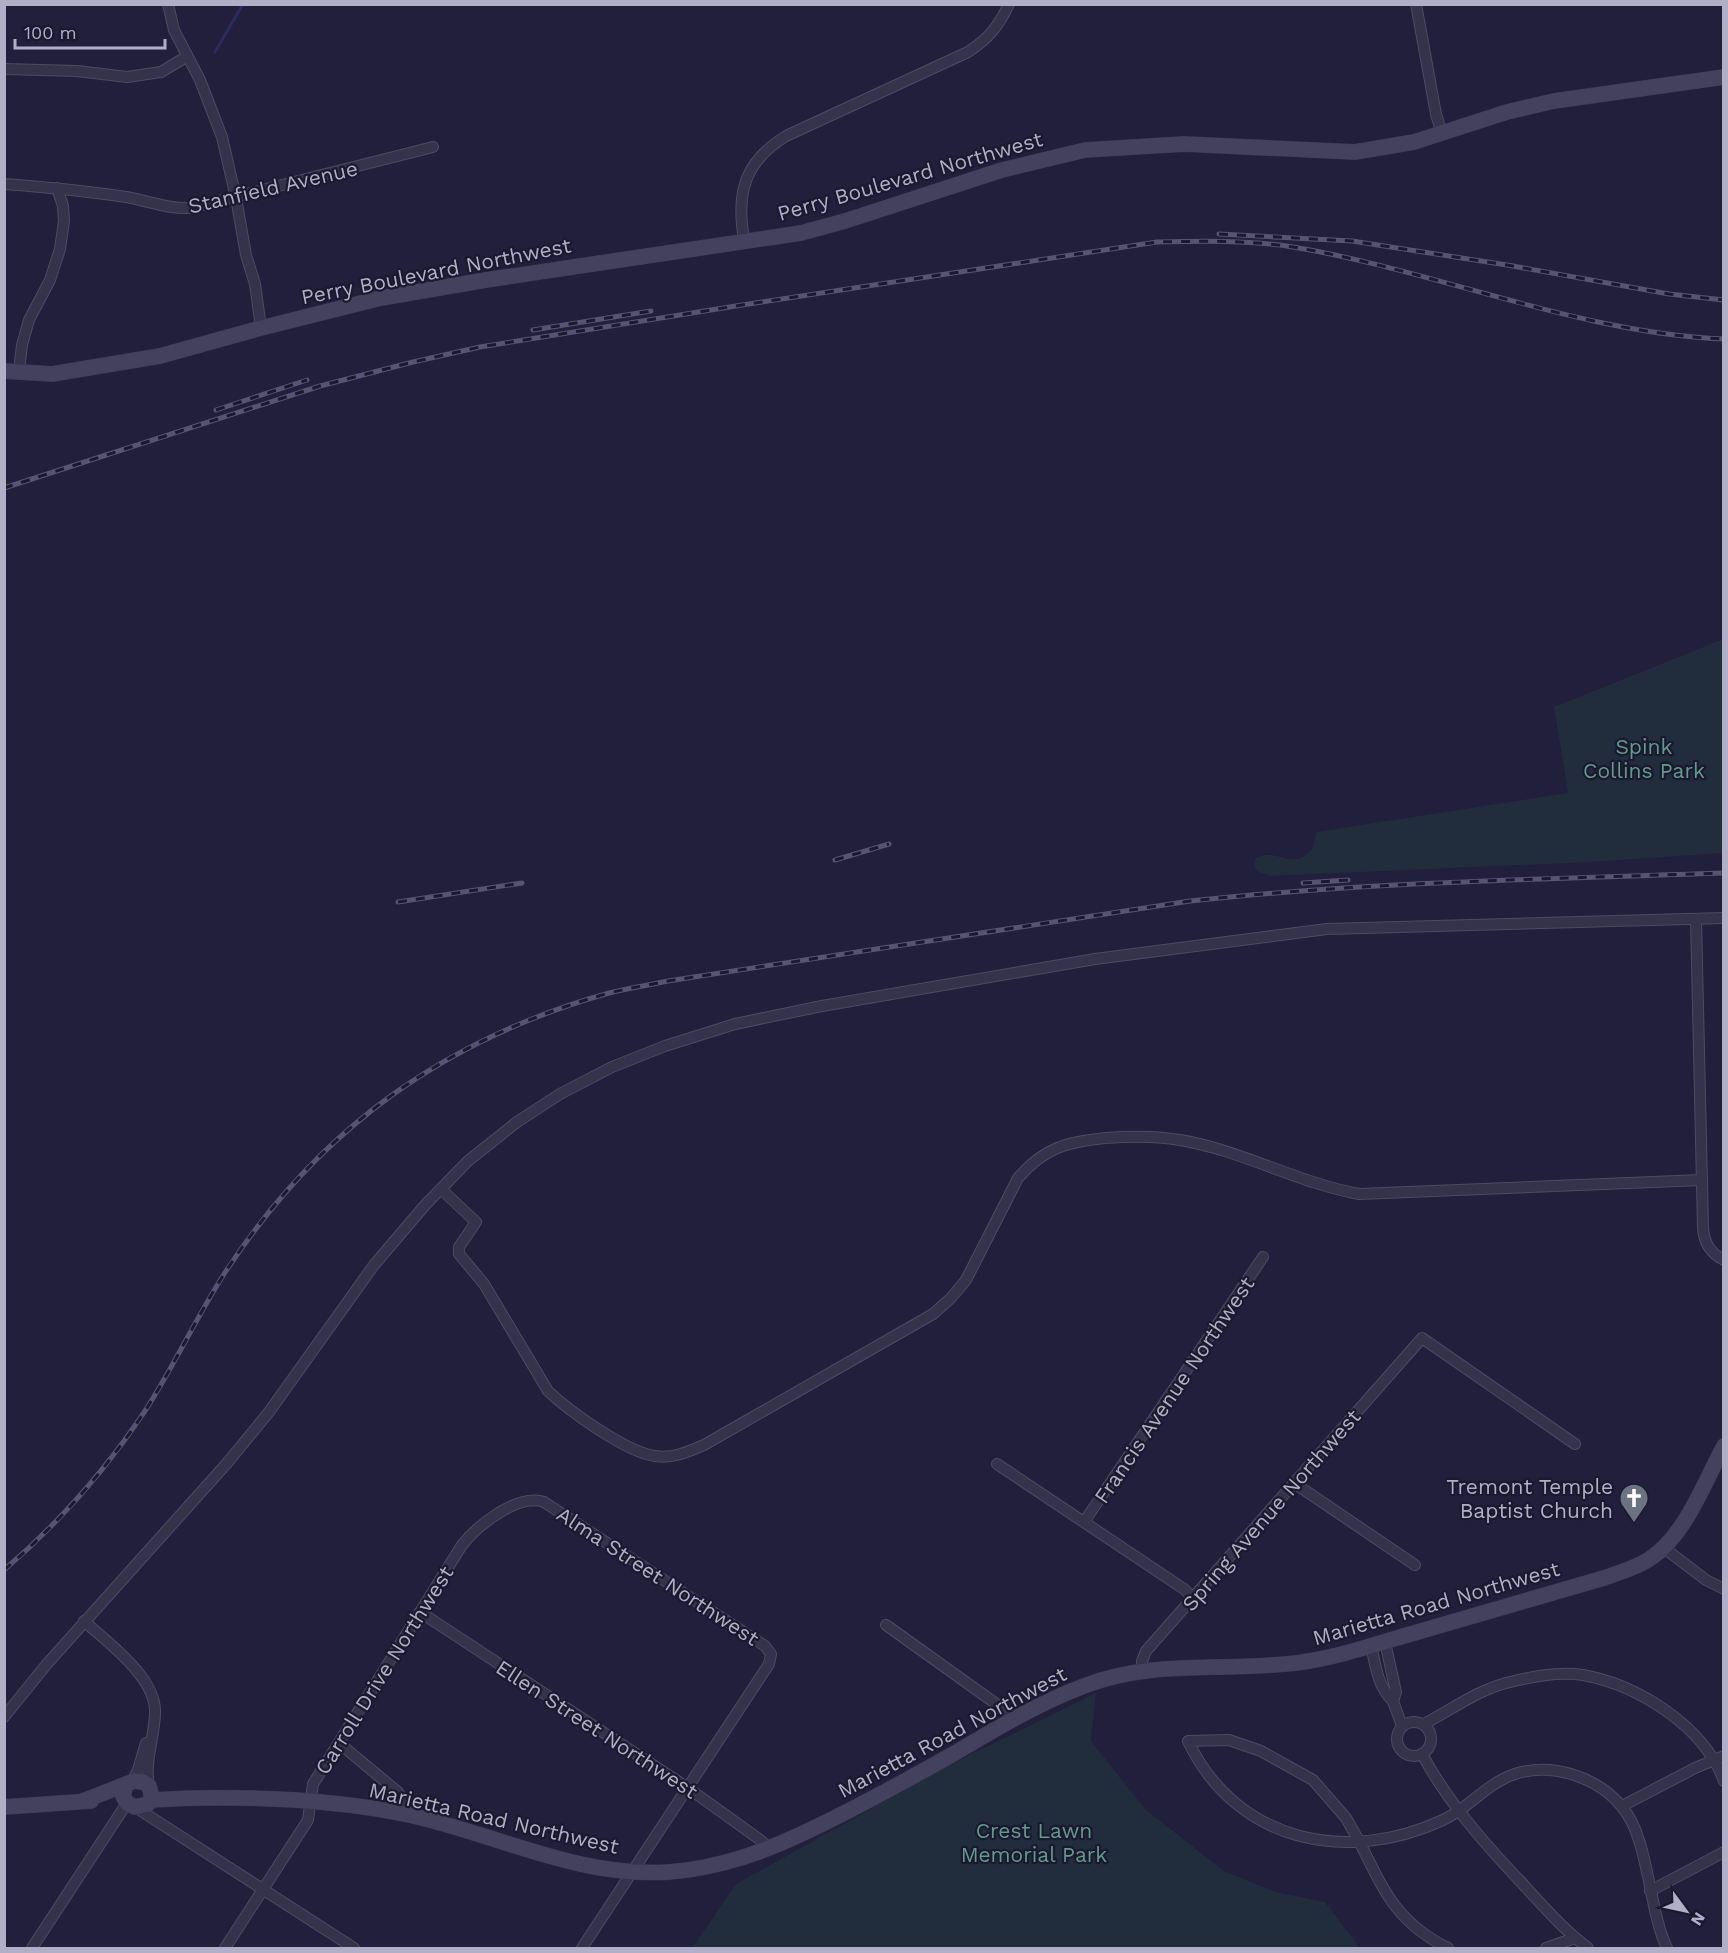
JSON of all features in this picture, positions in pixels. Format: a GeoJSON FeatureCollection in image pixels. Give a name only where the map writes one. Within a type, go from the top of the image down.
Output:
{"type":"FeatureCollection","features":[{"type":"Feature","properties":{"kind":"main road","name":"Perry Boulevard Northwest"},"geometry":{"type":"LineString","coordinates":[[12,371],[52,374],[160,356],[371,300],[744,240],[801,233],[1002,170],[1085,150],[1185,144],[1355,152],[1414,142],[1508,112],[1554,101],[1724,77]]}},
{"type":"Feature","properties":{"kind":"main road","name":"Marietta Road Northwest"},"geometry":{"type":"LineString","coordinates":[[4,1807],[83,1801],[175,1798],[310,1802],[410,1815],[572,1863],[600,1869],[667,1872],[701,1868],[770,1849],[908,1780],[1016,1718],[1083,1686],[1113,1676],[1173,1667],[1254,1667],[1304,1662],[1378,1644],[1604,1578],[1636,1566],[1664,1548],[1685,1519],[1724,1446]]}},
{"type":"Feature","properties":{"kind":"main road","name":"Marietta Road Northwest"},"geometry":{"type":"LineString","coordinates":[[83,1801],[129,1782]]}},
{"type":"Feature","properties":{"kind":"main road"},"geometry":{"type":"LineString","coordinates":[[129,1782],[143,1782],[141,1799],[123,1791],[129,1782]]}},
{"type":"Feature","properties":{"kind":"street"},"geometry":{"type":"LineString","coordinates":[[168,4],[174,30],[186,57],[200,80],[222,137],[246,255],[255,284],[261,328]]}},
{"type":"Feature","properties":{"kind":"street"},"geometry":{"type":"LineString","coordinates":[[744,240],[740,216],[742,193],[748,174],[771,145],[968,52],[985,41],[1000,24],[1010,4]]}},
{"type":"Feature","properties":{"kind":"street"},"geometry":{"type":"LineString","coordinates":[[1416,4],[1436,114],[1442,134]]}},
{"type":"Feature","properties":{"kind":"street"},"geometry":{"type":"LineString","coordinates":[[4,69],[77,71],[127,77],[161,72],[186,57]]}},
{"type":"Feature","properties":{"kind":"street","name":"Stanfield Avenue"},"geometry":{"type":"LineString","coordinates":[[4,184],[57,188],[136,199],[155,206],[175,209],[191,208],[433,147]]}},
{"type":"Feature","properties":{"kind":"street"},"geometry":{"type":"LineString","coordinates":[[12,371],[29,320],[50,280],[60,249],[64,221],[63,206],[57,188]]}},
{"type":"Feature","properties":{"kind":"street"},"geometry":{"type":"LineString","coordinates":[[4,1717],[45,1665],[228,1462],[269,1412],[374,1265],[441,1189],[468,1161],[517,1122],[560,1094],[612,1067],[644,1054],[746,1022],[822,1006],[1095,959],[1328,929],[1724,918]]}},
{"type":"Feature","properties":{"kind":"street"},"geometry":{"type":"LineString","coordinates":[[1696,919],[1704,1238],[1715,1255],[1724,1260]]}},
{"type":"Feature","properties":{"kind":"street"},"geometry":{"type":"LineString","coordinates":[[441,1189],[476,1222],[459,1247],[459,1254],[484,1284],[548,1391],[557,1400],[618,1441],[640,1452],[656,1456],[681,1455],[704,1445],[933,1314],[966,1280],[1018,1178],[1031,1164],[1059,1145],[1079,1140],[1117,1137],[1180,1140],[1206,1146],[1317,1184],[1359,1194],[1702,1180]]}},
{"type":"Feature","properties":{"kind":"street","name":"Francis Avenue Northwest"},"geometry":{"type":"LineString","coordinates":[[1084,1522],[1263,1257]]}},
{"type":"Feature","properties":{"kind":"street","name":"Spring Avenue Northwest"},"geometry":{"type":"LineString","coordinates":[[1143,1670],[1142,1661],[1146,1651],[1422,1338],[1575,1444]]}},
{"type":"Feature","properties":{"kind":"street"},"geometry":{"type":"LineString","coordinates":[[997,1464],[1184,1589],[1193,1598]]}},
{"type":"Feature","properties":{"kind":"street"},"geometry":{"type":"LineString","coordinates":[[1294,1483],[1415,1565]]}},
{"type":"Feature","properties":{"kind":"street","name":"Alma Street Northwest"},"geometry":{"type":"LineString","coordinates":[[485,1522],[528,1500],[536,1499],[544,1502],[769,1650],[771,1659],[769,1664],[582,1948]]}},
{"type":"Feature","properties":{"kind":"street","name":"Carroll Drive Northwest"},"geometry":{"type":"LineString","coordinates":[[225,1948],[308,1820],[311,1812],[313,1784],[462,1545],[485,1522]]}},
{"type":"Feature","properties":{"kind":"street"},"geometry":{"type":"LineString","coordinates":[[1664,1548],[1706,1580],[1724,1589]]}},
{"type":"Feature","properties":{"kind":"street","name":"Ellen Street Northwest"},"geometry":{"type":"LineString","coordinates":[[420,1612],[688,1788],[770,1849]]}},
{"type":"Feature","properties":{"kind":"street"},"geometry":{"type":"LineString","coordinates":[[32,1948],[141,1799],[147,1777],[155,1710],[151,1694],[138,1672],[84,1621]]}},
{"type":"Feature","properties":{"kind":"street"},"geometry":{"type":"LineString","coordinates":[[886,1625],[1016,1718]]}},
{"type":"Feature","properties":{"kind":"street"},"geometry":{"type":"LineString","coordinates":[[1378,1644],[1380,1685],[1384,1693],[1393,1701],[1402,1726],[1397,1740],[1399,1747],[1410,1756],[1422,1754],[1428,1750],[1432,1738],[1424,1724],[1412,1721],[1402,1726]]}},
{"type":"Feature","properties":{"kind":"street"},"geometry":{"type":"LineString","coordinates":[[1424,1724],[1479,1693],[1504,1683],[1559,1674],[1583,1675],[1629,1690],[1671,1713],[1718,1758],[1724,1781]]}},
{"type":"Feature","properties":{"kind":"street"},"geometry":{"type":"LineString","coordinates":[[129,1782],[138,1770],[146,1742],[151,1736]]}},
{"type":"Feature","properties":{"kind":"street"},"geometry":{"type":"LineString","coordinates":[[1448,1948],[1429,1939],[1406,1920],[1387,1897],[1360,1843],[1346,1818],[1313,1780],[1261,1751],[1229,1740],[1188,1741],[1197,1762],[1212,1780],[1259,1820],[1290,1835],[1337,1843],[1360,1843],[1384,1840],[1406,1834],[1444,1819],[1498,1782],[1516,1774],[1537,1770],[1559,1770],[1583,1778],[1603,1789],[1622,1806],[1632,1821],[1638,1837],[1658,1926],[1667,1948]]}},
{"type":"Feature","properties":{"kind":"street"},"geometry":{"type":"LineString","coordinates":[[339,1743],[398,1792],[410,1815]]}},
{"type":"Feature","properties":{"kind":"street"},"geometry":{"type":"LineString","coordinates":[[1422,1754],[1459,1809],[1498,1857],[1575,1938],[1588,1948]]}},
{"type":"Feature","properties":{"kind":"street"},"geometry":{"type":"LineString","coordinates":[[1622,1806],[1718,1758]]}},
{"type":"Feature","properties":{"kind":"street"},"geometry":{"type":"LineString","coordinates":[[141,1799],[156,1820],[354,1948]]}},
{"type":"Feature","properties":{"kind":"street"},"geometry":{"type":"LineString","coordinates":[[1650,1891],[1724,1852]]}},
{"type":"Feature","properties":{"kind":"street"},"geometry":{"type":"LineString","coordinates":[[1546,1948],[1575,1938]]}},
{"type":"Feature","properties":{"kind":"green space","name":"Spink Collins Park"},"geometry":{"type":"Polygon","coordinates":[[[1723,639],[1723,853],[1590,862],[1270,876],[1259,872],[1254,866],[1256,858],[1262,855],[1289,859],[1301,858],[1313,848],[1316,832],[1568,793],[1554,707],[1723,639]]]}},
{"type":"Feature","properties":{"kind":"green space","name":"Crest Lawn Memorial Park"},"geometry":{"type":"Polygon","coordinates":[[[1096,1693],[1091,1741],[1145,1809],[1224,1871],[1276,1892],[1325,1902],[1360,1948],[692,1948],[736,1884],[957,1761],[1096,1693]]]}},
{"type":"Feature","properties":{"kind":"waterway"},"geometry":{"type":"LineString","coordinates":[[215,52],[243,4]]}},
{"type":"Feature","properties":{"kind":"railway"},"geometry":{"type":"LineString","coordinates":[[1219,234],[1352,241],[1507,265],[1669,294],[1724,300]]}},
{"type":"Feature","properties":{"kind":"railway"},"geometry":{"type":"LineString","coordinates":[[4,488],[320,386],[480,347],[1157,242],[1242,242],[1293,247],[1401,271],[1561,314],[1669,334],[1724,339]]}},
{"type":"Feature","properties":{"kind":"railway"},"geometry":{"type":"LineString","coordinates":[[533,330],[651,311]]}},
{"type":"Feature","properties":{"kind":"railway"},"geometry":{"type":"LineString","coordinates":[[216,410],[307,380]]}},
{"type":"Feature","properties":{"kind":"railway"},"geometry":{"type":"LineString","coordinates":[[835,860],[889,844]]}},
{"type":"Feature","properties":{"kind":"railway"},"geometry":{"type":"LineString","coordinates":[[4,1570],[44,1534],[114,1455],[156,1394],[226,1271],[263,1220],[302,1174],[345,1132],[391,1096],[441,1063],[493,1036],[549,1012],[609,993],[668,981],[1190,901],[1390,885],[1724,873]]}},
{"type":"Feature","properties":{"kind":"railway"},"geometry":{"type":"LineString","coordinates":[[1303,883],[1348,880]]}},
{"type":"Feature","properties":{"kind":"railway"},"geometry":{"type":"LineString","coordinates":[[398,902],[522,883]]}},
{"type":"Feature","properties":{"kind":"place","name":"Tremont Temple Baptist Church"},"geometry":{"type":"Point","coordinates":[1634,1524]}}]}
